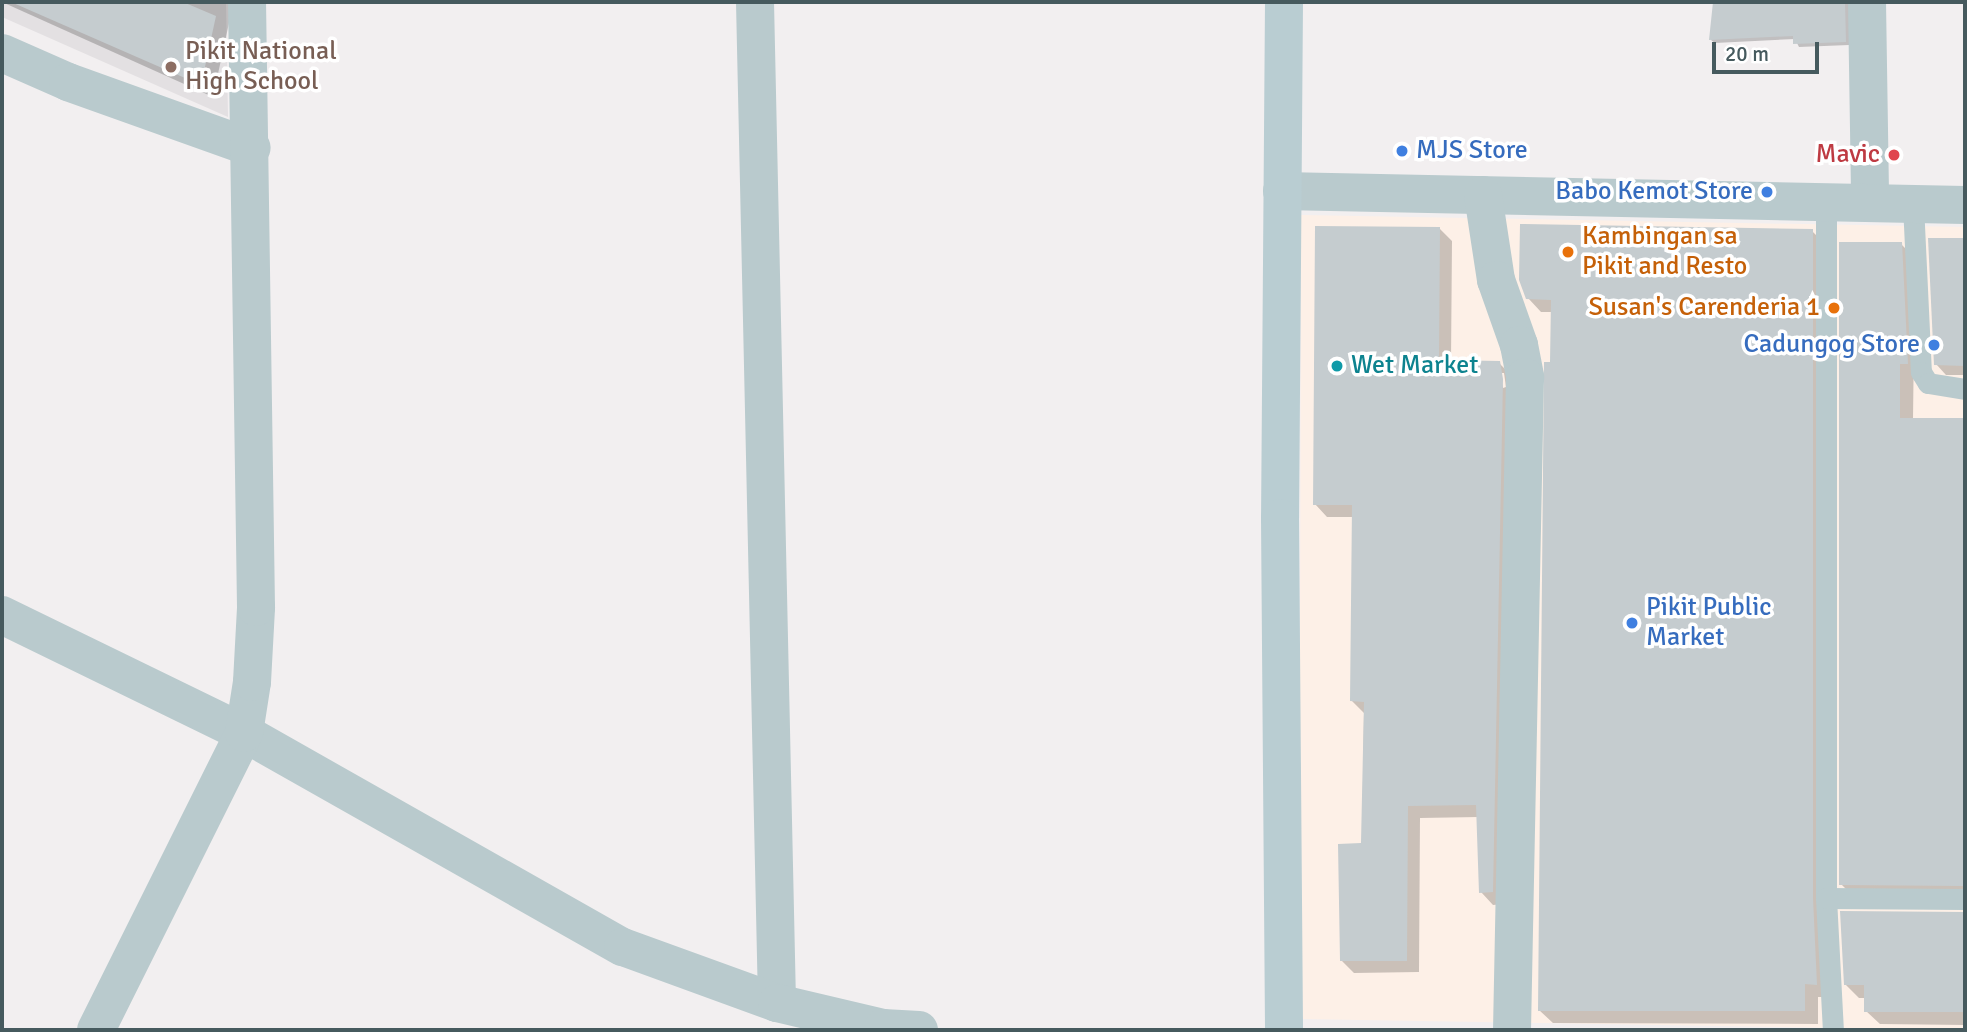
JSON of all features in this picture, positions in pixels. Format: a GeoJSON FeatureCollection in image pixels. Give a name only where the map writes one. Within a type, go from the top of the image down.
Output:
{"type":"FeatureCollection","features":[{"type":"Feature","properties":{"kind":"street"},"geometry":{"type":"LineString","coordinates":[[96,1030],[244,733],[256,607],[252,148],[247,2]]}},
{"type":"Feature","properties":{"kind":"street"},"geometry":{"type":"LineString","coordinates":[[755,2],[777,1003]]}},
{"type":"Feature","properties":{"kind":"street"},"geometry":{"type":"LineString","coordinates":[[1284,2],[1284,1030]]}},
{"type":"Feature","properties":{"kind":"street"},"geometry":{"type":"LineString","coordinates":[[1867,2],[1870,203]]}},
{"type":"Feature","properties":{"kind":"street"},"geometry":{"type":"LineString","coordinates":[[2,53],[68,82],[252,148]]}},
{"type":"Feature","properties":{"kind":"street"},"geometry":{"type":"LineString","coordinates":[[1282,191],[1965,205]]}},
{"type":"Feature","properties":{"kind":"street"},"geometry":{"type":"LineString","coordinates":[[1483,195],[1496,280],[1519,345],[1525,377],[1513,1030]]}},
{"type":"Feature","properties":{"kind":"street"},"geometry":{"type":"LineString","coordinates":[[2,615],[244,733],[623,947],[777,1003],[883,1028],[919,1030]]}},
{"type":"Feature","properties":{"kind":"lane"},"geometry":{"type":"LineString","coordinates":[[1826,202],[1826,898],[1833,1030]]}},
{"type":"Feature","properties":{"kind":"lane"},"geometry":{"type":"LineString","coordinates":[[1913,204],[1921,372],[1928,383],[1965,389]]}},
{"type":"Feature","properties":{"kind":"lane"},"geometry":{"type":"LineString","coordinates":[[1826,898],[1965,899]]}},
{"type":"Feature","properties":{"kind":"shaded area","name":"Pikit National High School"},"geometry":{"type":"Polygon","coordinates":[[[2,2],[226,2],[228,117],[2,17],[2,2]]]}},
{"type":"Feature","properties":{"kind":"shaded area","name":"Pikit Public Market"},"geometry":{"type":"Polygon","coordinates":[[[1301,215],[1965,227],[1965,1030],[1299,1019],[1301,215]]]}},
{"type":"Feature","properties":{"kind":"building"},"geometry":{"type":"Polygon","coordinates":[[[11,2],[183,2],[216,16],[201,85],[11,2]]]}},
{"type":"Feature","properties":{"kind":"building"},"geometry":{"type":"Polygon","coordinates":[[[1713,2],[1845,2],[1846,42],[1793,44],[1793,36],[1709,40],[1713,2]]]}},
{"type":"Feature","properties":{"kind":"building"},"geometry":{"type":"Polygon","coordinates":[[[1520,224],[1813,229],[1813,898],[1817,985],[1805,984],[1805,1011],[1538,1011],[1544,362],[1550,362],[1551,300],[1526,299],[1519,280],[1520,224]]]}},
{"type":"Feature","properties":{"kind":"building"},"geometry":{"type":"Polygon","coordinates":[[[1315,226],[1440,227],[1439,360],[1500,361],[1503,379],[1493,892],[1479,893],[1476,805],[1408,806],[1407,961],[1340,961],[1338,844],[1361,843],[1364,702],[1350,701],[1352,505],[1313,505],[1315,226]]]}},
{"type":"Feature","properties":{"kind":"building"},"geometry":{"type":"Polygon","coordinates":[[[1928,238],[1965,238],[1965,366],[1934,365],[1928,238]]]}},
{"type":"Feature","properties":{"kind":"building"},"geometry":{"type":"Polygon","coordinates":[[[1839,242],[1902,242],[1908,364],[1900,364],[1900,418],[1965,418],[1965,886],[1839,885],[1839,242]]]}},
{"type":"Feature","properties":{"kind":"building"},"geometry":{"type":"Polygon","coordinates":[[[1840,911],[1965,912],[1965,1012],[1864,1012],[1864,985],[1844,985],[1840,911]]]}},
{"type":"Feature","properties":{"kind":"place","name":"Pikit National High School"},"geometry":{"type":"Point","coordinates":[171,67]}},
{"type":"Feature","properties":{"kind":"place","name":"MJS Store"},"geometry":{"type":"Point","coordinates":[1402,151]}},
{"type":"Feature","properties":{"kind":"place","name":"Mavic"},"geometry":{"type":"Point","coordinates":[1894,155]}},
{"type":"Feature","properties":{"kind":"place","name":"Babo Kemot Store"},"geometry":{"type":"Point","coordinates":[1767,192]}},
{"type":"Feature","properties":{"kind":"place","name":"Kambingan sa Pikit and Resto"},"geometry":{"type":"Point","coordinates":[1568,252]}},
{"type":"Feature","properties":{"kind":"place","name":"Susan's Carenderia 1"},"geometry":{"type":"Point","coordinates":[1834,308]}},
{"type":"Feature","properties":{"kind":"place","name":"Cadungog Store"},"geometry":{"type":"Point","coordinates":[1934,345]}},
{"type":"Feature","properties":{"kind":"place","name":"Wet Market"},"geometry":{"type":"Point","coordinates":[1337,366]}},
{"type":"Feature","properties":{"kind":"place","name":"Pikit Public Market"},"geometry":{"type":"Point","coordinates":[1632,623]}}]}
